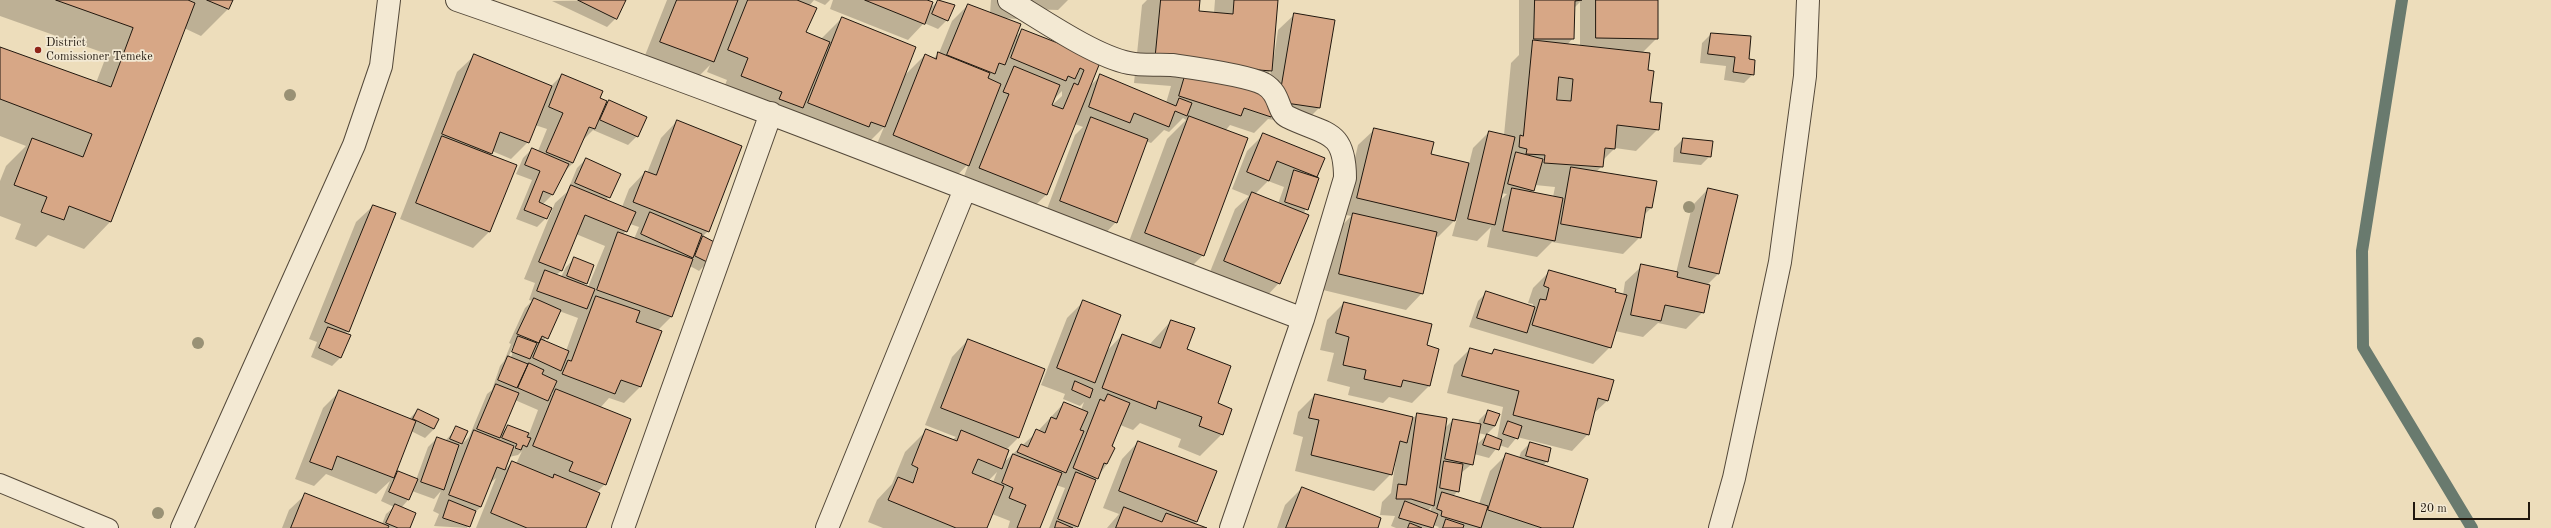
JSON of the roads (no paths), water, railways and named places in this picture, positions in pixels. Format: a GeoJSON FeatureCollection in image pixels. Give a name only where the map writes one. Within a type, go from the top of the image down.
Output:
{"type":"FeatureCollection","features":[{"type":"Feature","properties":{"kind":"street"},"geometry":{"type":"LineString","coordinates":[[182,528],[354,145],[381,66],[389,0]]}},
{"type":"Feature","properties":{"kind":"street"},"geometry":{"type":"LineString","coordinates":[[457,0],[609,52],[771,113],[1303,319]]}},
{"type":"Feature","properties":{"kind":"street"},"geometry":{"type":"LineString","coordinates":[[1009,0],[1088,46],[1129,63],[1172,65],[1247,79],[1264,84],[1277,95],[1280,106],[1286,116],[1314,126],[1339,142],[1345,159],[1345,178],[1303,319],[1231,528]]}},
{"type":"Feature","properties":{"kind":"street"},"geometry":{"type":"LineString","coordinates":[[1720,528],[1734,478],[1780,262],[1805,76],[1808,0]]}},
{"type":"Feature","properties":{"kind":"street"},"geometry":{"type":"LineString","coordinates":[[623,528],[771,113]]}},
{"type":"Feature","properties":{"kind":"street"},"geometry":{"type":"LineString","coordinates":[[827,528],[965,189]]}},
{"type":"Feature","properties":{"kind":"lane"},"geometry":{"type":"LineString","coordinates":[[0,483],[110,528]]}},
{"type":"Feature","properties":{"kind":"waterway"},"geometry":{"type":"LineString","coordinates":[[2402,0],[2362,251],[2363,347],[2472,528]]}},
{"type":"Feature","properties":{"kind":"place","name":"District Comissioner Temeke"},"geometry":{"type":"Point","coordinates":[38,50]}}]}
